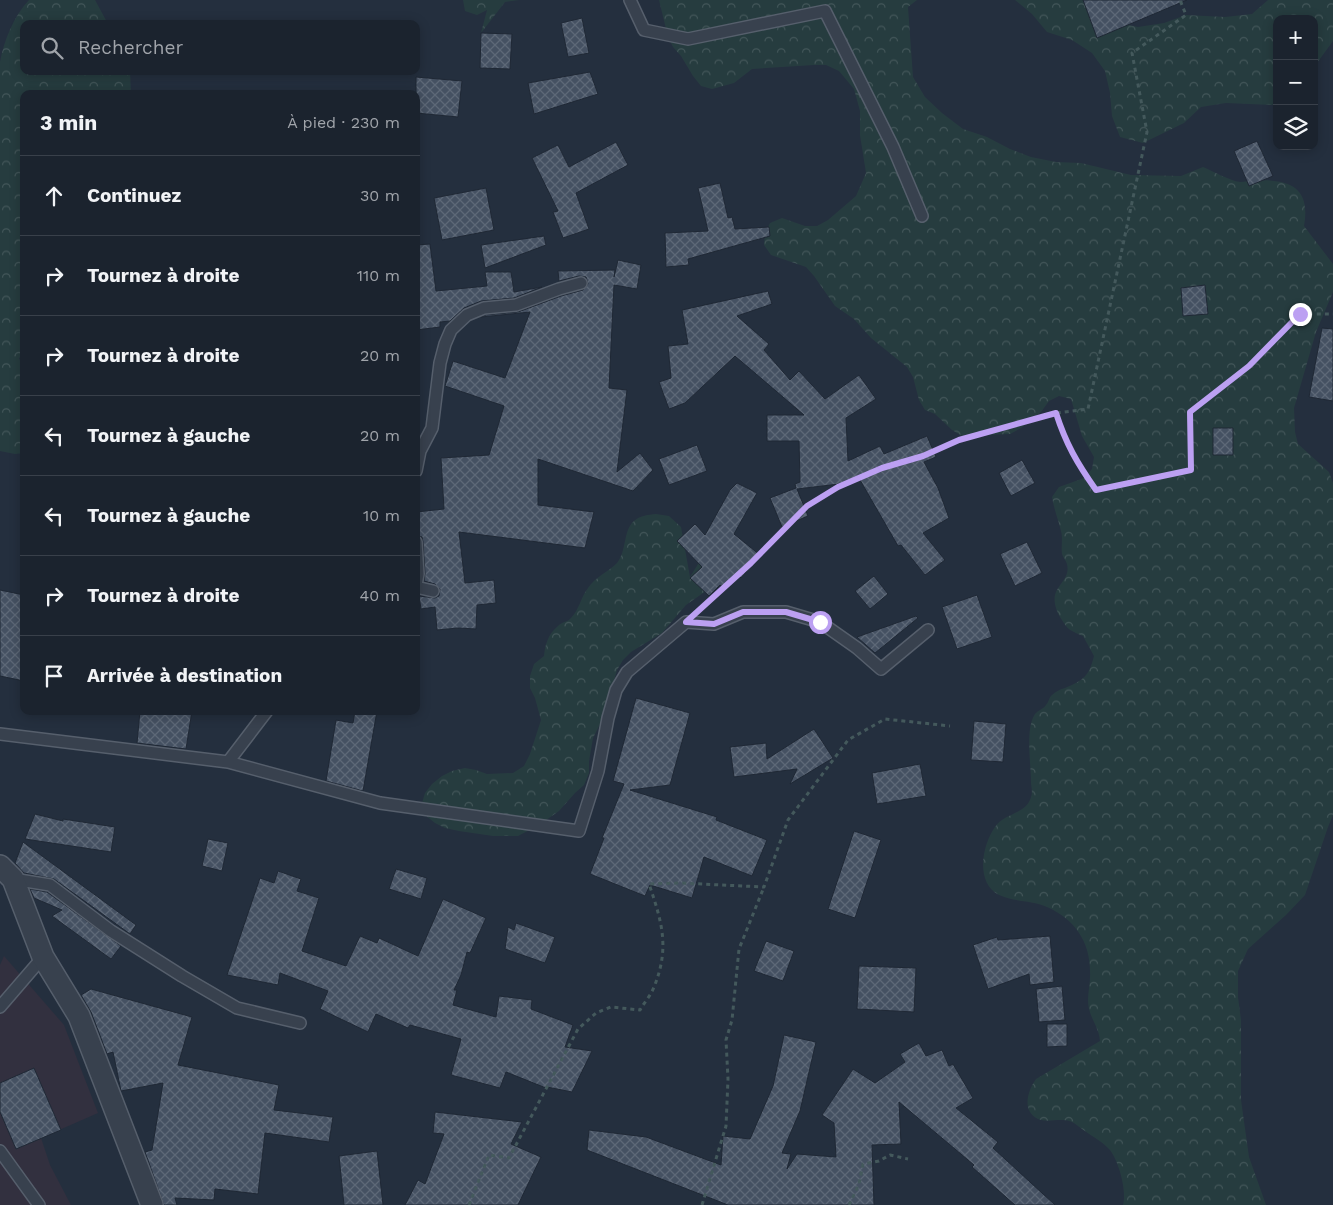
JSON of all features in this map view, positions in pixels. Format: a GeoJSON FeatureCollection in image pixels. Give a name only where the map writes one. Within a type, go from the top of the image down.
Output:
{"type":"FeatureCollection","features":[{"type":"Feature","properties":{"kind":"street"},"geometry":{"type":"LineString","coordinates":[[6,872],[43,957],[79,1016],[152,1205]]}},
{"type":"Feature","properties":{"kind":"lane"},"geometry":{"type":"LineString","coordinates":[[630,0],[644,30],[688,39],[825,11],[893,148],[922,216]]}},
{"type":"Feature","properties":{"kind":"lane"},"geometry":{"type":"LineString","coordinates":[[420,452],[432,428],[440,363],[451,330],[467,315],[484,308],[516,305],[580,283]]}},
{"type":"Feature","properties":{"kind":"lane"},"geometry":{"type":"LineString","coordinates":[[420,587],[433,591]]}},
{"type":"Feature","properties":{"kind":"lane"},"geometry":{"type":"LineString","coordinates":[[0,734],[228,762],[380,803],[579,830],[598,771],[608,718],[616,690],[627,672],[686,622],[714,624],[743,612],[786,612],[820,622],[857,648],[881,669],[928,630]]}},
{"type":"Feature","properties":{"kind":"lane"},"geometry":{"type":"LineString","coordinates":[[228,762],[264,715]]}},
{"type":"Feature","properties":{"kind":"lane"},"geometry":{"type":"LineString","coordinates":[[6,872],[50,885],[111,931],[236,1008],[300,1023]]}},
{"type":"Feature","properties":{"kind":"lane"},"geometry":{"type":"LineString","coordinates":[[0,1007],[43,957]]}},
{"type":"Feature","properties":{"kind":"lane"},"geometry":{"type":"LineString","coordinates":[[0,1151],[40,1205]]}},
{"type":"Feature","properties":{"kind":"path"},"geometry":{"type":"LineString","coordinates":[[686,622],[751,563],[807,506],[838,487],[882,468],[923,456],[959,440],[1056,413],[1088,410],[1147,132],[1132,53],[1186,15],[1180,0]]}},
{"type":"Feature","properties":{"kind":"path"},"geometry":{"type":"LineString","coordinates":[[1056,413],[1068,448],[1096,490],[1191,470],[1190,412],[1249,366],[1300,314],[1333,314]]}},
{"type":"Feature","properties":{"kind":"path"},"geometry":{"type":"LineString","coordinates":[[702,1205],[726,1126],[728,1079],[726,1040],[732,1020],[739,949],[788,820],[848,740],[885,719],[950,726]]}},
{"type":"Feature","properties":{"kind":"path"},"geometry":{"type":"LineString","coordinates":[[469,1205],[489,1155],[509,1158],[578,1029],[596,1013],[611,1007],[640,1010],[654,987],[662,957],[664,939],[659,914],[649,884],[680,883],[764,887]]}},
{"type":"Feature","properties":{"kind":"path"},"geometry":{"type":"LineString","coordinates":[[849,1205],[860,1184],[863,1164],[880,1161],[890,1155],[908,1159]]}},
{"type":"Feature","properties":{"kind":"shaded area"},"geometry":{"type":"Polygon","coordinates":[[[4,956],[64,1025],[98,1113],[41,1138],[50,1165],[71,1205],[0,1205],[0,965],[4,956]]]}},
{"type":"Feature","properties":{"kind":"green space"},"geometry":{"type":"Polygon","coordinates":[[[29,0],[95,0],[106,20],[20,20],[20,75],[130,75],[131,90],[20,90],[20,453],[15,454],[0,451],[0,62],[10,29],[29,0]]]}},
{"type":"Feature","properties":{"kind":"green space"},"geometry":{"type":"Polygon","coordinates":[[[463,0],[519,0],[505,2],[481,33],[487,10],[477,15],[465,11],[463,0]]]}},
{"type":"Feature","properties":{"kind":"green space"},"geometry":{"type":"Polygon","coordinates":[[[659,0],[917,0],[908,7],[913,77],[925,97],[963,129],[987,137],[1031,157],[1056,162],[1081,163],[1131,175],[1181,176],[1203,167],[1240,182],[1268,180],[1288,184],[1301,194],[1304,202],[1304,226],[1333,264],[1333,292],[1316,332],[1294,408],[1295,432],[1298,444],[1329,472],[1333,483],[1333,815],[1305,895],[1248,949],[1238,971],[1238,997],[1241,1020],[1241,1100],[1249,1157],[1266,1205],[1123,1205],[1124,1192],[1121,1177],[1110,1150],[1071,1122],[1065,1120],[1045,1121],[1038,1119],[1029,1111],[1029,1094],[1036,1079],[1100,1041],[1088,1004],[1089,960],[1084,941],[1079,932],[1065,918],[1047,907],[999,895],[986,882],[983,863],[990,835],[995,827],[999,822],[1029,803],[1032,791],[1029,737],[1035,714],[1045,706],[1053,694],[1081,680],[1088,673],[1094,656],[1083,636],[1069,629],[1060,617],[1055,599],[1056,592],[1066,577],[1067,564],[1062,554],[1062,534],[1052,497],[1059,487],[1084,478],[1092,469],[1094,457],[1082,436],[1071,399],[1059,396],[1049,401],[1041,412],[1010,434],[962,436],[952,430],[935,414],[925,410],[919,400],[913,377],[907,367],[871,338],[854,319],[835,306],[806,267],[771,255],[764,245],[765,233],[770,223],[782,218],[805,226],[817,226],[828,220],[856,196],[866,173],[860,135],[860,111],[854,89],[839,71],[826,65],[752,69],[734,83],[712,89],[701,86],[668,37],[659,0]]]}},
{"type":"Feature","properties":{"kind":"green space"},"geometry":{"type":"Polygon","coordinates":[[[1015,0],[1094,0],[1114,22],[1138,27],[1164,23],[1186,15],[1225,17],[1252,14],[1268,0],[1333,0],[1333,41],[1318,62],[1318,15],[1273,15],[1273,105],[1226,103],[1201,107],[1184,123],[1143,143],[1120,137],[1112,116],[1110,93],[1105,71],[1092,53],[1072,40],[1047,32],[1032,14],[1015,0]]]}},
{"type":"Feature","properties":{"kind":"green space"},"geometry":{"type":"Polygon","coordinates":[[[656,514],[669,516],[681,527],[690,577],[703,556],[706,591],[686,605],[662,633],[631,652],[623,660],[617,670],[604,716],[593,738],[589,773],[584,785],[559,811],[539,825],[518,836],[493,836],[459,831],[445,828],[435,823],[425,815],[422,803],[425,793],[442,776],[465,768],[487,774],[513,773],[524,766],[541,720],[530,688],[530,676],[534,664],[544,656],[549,636],[559,625],[574,615],[591,584],[617,563],[622,553],[628,530],[634,521],[656,514]]]}},
{"type":"Feature","properties":{"kind":"building"},"geometry":{"type":"Polygon","coordinates":[[[1083,0],[1187,0],[1097,38],[1083,0]]]}},
{"type":"Feature","properties":{"kind":"building"},"geometry":{"type":"Polygon","coordinates":[[[582,18],[589,53],[568,57],[561,23],[582,18]]]}},
{"type":"Feature","properties":{"kind":"building"},"geometry":{"type":"Polygon","coordinates":[[[481,33],[512,34],[510,69],[480,68],[481,33]]]}},
{"type":"Feature","properties":{"kind":"building"},"geometry":{"type":"Polygon","coordinates":[[[590,72],[598,94],[534,114],[528,83],[590,72]]]}},
{"type":"Feature","properties":{"kind":"building"},"geometry":{"type":"Polygon","coordinates":[[[416,77],[462,81],[458,117],[420,113],[420,90],[416,90],[416,77]]]}},
{"type":"Feature","properties":{"kind":"building"},"geometry":{"type":"Polygon","coordinates":[[[1257,141],[1273,176],[1249,186],[1234,151],[1257,141]]]}},
{"type":"Feature","properties":{"kind":"building"},"geometry":{"type":"Polygon","coordinates":[[[616,142],[628,165],[576,193],[589,229],[563,238],[553,212],[558,211],[532,158],[558,145],[569,167],[616,142]]]}},
{"type":"Feature","properties":{"kind":"building"},"geometry":{"type":"Polygon","coordinates":[[[720,183],[728,218],[732,217],[735,229],[769,227],[770,236],[688,259],[689,265],[666,267],[665,233],[708,231],[698,188],[720,183]]]}},
{"type":"Feature","properties":{"kind":"building"},"geometry":{"type":"Polygon","coordinates":[[[486,188],[494,230],[442,240],[434,198],[486,188]]]}},
{"type":"Feature","properties":{"kind":"building"},"geometry":{"type":"Polygon","coordinates":[[[544,236],[546,245],[485,268],[481,245],[544,236]]]}},
{"type":"Feature","properties":{"kind":"building"},"geometry":{"type":"Polygon","coordinates":[[[430,244],[436,291],[487,286],[485,272],[511,272],[514,292],[542,287],[514,298],[481,301],[464,308],[450,321],[440,322],[440,327],[420,330],[420,245],[430,244]]]}},
{"type":"Feature","properties":{"kind":"building"},"geometry":{"type":"Polygon","coordinates":[[[618,260],[641,265],[637,289],[614,285],[609,388],[627,390],[617,472],[640,453],[653,470],[633,491],[538,459],[538,505],[594,512],[585,548],[459,532],[465,583],[494,580],[496,603],[477,605],[476,629],[437,630],[435,607],[421,609],[420,602],[420,596],[435,598],[439,596],[440,589],[435,584],[424,581],[420,512],[444,509],[441,458],[489,455],[504,406],[445,386],[453,361],[505,378],[530,312],[481,317],[518,312],[583,290],[588,284],[586,277],[579,276],[559,281],[558,271],[615,270],[614,277],[618,260]]]}},
{"type":"Feature","properties":{"kind":"building"},"geometry":{"type":"Polygon","coordinates":[[[1205,285],[1208,314],[1183,316],[1181,288],[1205,285]]]}},
{"type":"Feature","properties":{"kind":"building"},"geometry":{"type":"Polygon","coordinates":[[[768,291],[772,304],[737,316],[769,344],[764,350],[790,380],[799,371],[825,399],[859,375],[876,399],[846,418],[848,461],[880,446],[884,454],[927,436],[936,457],[924,462],[938,488],[949,518],[923,533],[945,560],[925,575],[901,545],[898,546],[860,480],[797,489],[808,516],[782,527],[770,498],[796,488],[795,484],[800,482],[799,441],[767,441],[767,415],[804,415],[735,356],[685,403],[669,409],[659,382],[671,378],[668,346],[688,344],[682,310],[768,291]]]}},
{"type":"Feature","properties":{"kind":"building"},"geometry":{"type":"Polygon","coordinates":[[[1322,328],[1333,329],[1333,401],[1309,397],[1322,328]]]}},
{"type":"Feature","properties":{"kind":"building"},"geometry":{"type":"Polygon","coordinates":[[[1213,428],[1233,428],[1233,455],[1213,455],[1213,428]]]}},
{"type":"Feature","properties":{"kind":"building"},"geometry":{"type":"Polygon","coordinates":[[[697,445],[707,471],[669,485],[659,459],[697,445]]]}},
{"type":"Feature","properties":{"kind":"building"},"geometry":{"type":"Polygon","coordinates":[[[1022,460],[1035,483],[1011,496],[999,473],[1022,460]]]}},
{"type":"Feature","properties":{"kind":"building"},"geometry":{"type":"Polygon","coordinates":[[[737,483],[757,493],[734,534],[760,555],[741,578],[738,575],[724,588],[720,585],[709,596],[690,578],[702,567],[677,541],[695,524],[705,535],[730,490],[737,483]]]}},
{"type":"Feature","properties":{"kind":"building"},"geometry":{"type":"Polygon","coordinates":[[[1027,542],[1042,573],[1015,586],[1000,554],[1027,542]]]}},
{"type":"Feature","properties":{"kind":"building"},"geometry":{"type":"Polygon","coordinates":[[[874,576],[888,594],[870,609],[855,591],[874,576]]]}},
{"type":"Feature","properties":{"kind":"building"},"geometry":{"type":"Polygon","coordinates":[[[0,590],[20,594],[20,680],[0,676],[0,590]]]}},
{"type":"Feature","properties":{"kind":"building"},"geometry":{"type":"Polygon","coordinates":[[[977,595],[992,637],[957,649],[942,607],[977,595]]]}},
{"type":"Feature","properties":{"kind":"building"},"geometry":{"type":"Polygon","coordinates":[[[916,616],[918,618],[875,653],[857,637],[916,616]]]}},
{"type":"Feature","properties":{"kind":"building"},"geometry":{"type":"Polygon","coordinates":[[[636,698],[690,713],[670,785],[630,790],[717,817],[716,820],[767,840],[752,876],[704,857],[692,898],[650,885],[645,896],[590,874],[624,784],[613,781],[636,698]]]}},
{"type":"Feature","properties":{"kind":"building"},"geometry":{"type":"Polygon","coordinates":[[[140,715],[191,715],[186,749],[137,743],[140,715]]]}},
{"type":"Feature","properties":{"kind":"building"},"geometry":{"type":"Polygon","coordinates":[[[354,715],[376,715],[363,791],[326,781],[336,720],[353,723],[354,715]]]}},
{"type":"Feature","properties":{"kind":"building"},"geometry":{"type":"Polygon","coordinates":[[[974,721],[1006,724],[1003,762],[971,760],[974,721]]]}},
{"type":"Feature","properties":{"kind":"building"},"geometry":{"type":"Polygon","coordinates":[[[814,729],[833,758],[790,784],[797,769],[734,777],[730,747],[766,743],[767,759],[814,729]]]}},
{"type":"Feature","properties":{"kind":"building"},"geometry":{"type":"Polygon","coordinates":[[[920,764],[926,796],[877,804],[872,773],[920,764]]]}},
{"type":"Feature","properties":{"kind":"building"},"geometry":{"type":"Polygon","coordinates":[[[35,814],[63,821],[63,819],[115,827],[111,852],[25,839],[35,814]]]}},
{"type":"Feature","properties":{"kind":"building"},"geometry":{"type":"Polygon","coordinates":[[[854,831],[881,840],[855,918],[828,909],[854,831]]]}},
{"type":"Feature","properties":{"kind":"building"},"geometry":{"type":"Polygon","coordinates":[[[208,839],[228,843],[222,871],[202,866],[208,839]]]}},
{"type":"Feature","properties":{"kind":"building"},"geometry":{"type":"Polygon","coordinates":[[[23,842],[136,925],[130,934],[54,879],[24,873],[15,863],[23,842]]]}},
{"type":"Feature","properties":{"kind":"building"},"geometry":{"type":"Polygon","coordinates":[[[396,869],[427,878],[421,899],[389,889],[396,869]]]}},
{"type":"Feature","properties":{"kind":"building"},"geometry":{"type":"Polygon","coordinates":[[[278,871],[301,879],[297,891],[319,898],[302,951],[346,966],[360,936],[377,943],[379,938],[418,956],[443,899],[486,918],[470,953],[467,952],[461,975],[454,990],[457,990],[453,1005],[496,1017],[499,996],[532,1000],[531,1009],[573,1025],[565,1047],[592,1051],[572,1092],[546,1088],[506,1072],[500,1088],[451,1075],[461,1039],[410,1025],[408,1028],[376,1014],[368,1032],[320,1009],[328,991],[280,973],[278,985],[227,975],[260,878],[274,883],[278,871]]]}},
{"type":"Feature","properties":{"kind":"building"},"geometry":{"type":"Polygon","coordinates":[[[30,889],[47,892],[121,946],[111,959],[52,916],[62,910],[34,898],[30,889]]]}},
{"type":"Feature","properties":{"kind":"building"},"geometry":{"type":"Polygon","coordinates":[[[516,923],[555,937],[545,963],[505,949],[508,927],[514,930],[516,923]]]}},
{"type":"Feature","properties":{"kind":"building"},"geometry":{"type":"Polygon","coordinates":[[[1050,936],[1054,982],[1030,985],[1029,974],[988,989],[973,945],[997,937],[998,940],[1050,936]]]}},
{"type":"Feature","properties":{"kind":"building"},"geometry":{"type":"Polygon","coordinates":[[[766,941],[794,951],[783,981],[754,971],[766,941]]]}},
{"type":"Feature","properties":{"kind":"building"},"geometry":{"type":"Polygon","coordinates":[[[859,966],[916,968],[914,1012],[857,1009],[859,966]]]}},
{"type":"Feature","properties":{"kind":"building"},"geometry":{"type":"Polygon","coordinates":[[[1062,986],[1065,1020],[1039,1022],[1036,989],[1062,986]]]}},
{"type":"Feature","properties":{"kind":"building"},"geometry":{"type":"Polygon","coordinates":[[[91,989],[192,1017],[178,1065],[279,1085],[274,1110],[333,1117],[329,1142],[265,1133],[258,1194],[215,1189],[214,1200],[175,1198],[177,1205],[164,1205],[145,1152],[152,1150],[163,1083],[121,1091],[113,1052],[107,1054],[91,1012],[81,995],[91,989]]]}},
{"type":"Feature","properties":{"kind":"building"},"geometry":{"type":"Polygon","coordinates":[[[1047,1024],[1067,1024],[1067,1046],[1047,1047],[1047,1024]]]}},
{"type":"Feature","properties":{"kind":"building"},"geometry":{"type":"Polygon","coordinates":[[[784,1035],[816,1042],[800,1111],[782,1153],[791,1154],[787,1169],[797,1154],[836,1157],[834,1123],[822,1115],[853,1069],[875,1083],[905,1062],[900,1054],[919,1043],[926,1056],[942,1050],[949,1066],[953,1064],[973,1098],[956,1108],[998,1142],[993,1148],[1055,1205],[1015,1205],[972,1167],[974,1165],[899,1102],[901,1144],[872,1145],[874,1205],[728,1205],[587,1150],[589,1130],[646,1137],[721,1165],[723,1136],[750,1139],[773,1086],[784,1035]]]}},
{"type":"Feature","properties":{"kind":"building"},"geometry":{"type":"Polygon","coordinates":[[[34,1068],[61,1130],[16,1149],[0,1112],[0,1083],[34,1068]]]}},
{"type":"Feature","properties":{"kind":"building"},"geometry":{"type":"Polygon","coordinates":[[[435,1112],[522,1122],[511,1144],[541,1157],[518,1205],[405,1205],[418,1180],[425,1184],[444,1134],[433,1133],[435,1112]]]}},
{"type":"Feature","properties":{"kind":"building"},"geometry":{"type":"Polygon","coordinates":[[[377,1151],[383,1205],[344,1205],[339,1156],[377,1151]]]}},
{"type":"Feature","properties":{"kind":"route"},"geometry":{"type":"LineString","coordinates":[[820,622],[786,612],[743,612],[714,624],[686,622],[751,563],[807,506],[838,487],[882,468],[923,456],[959,440],[1056,413],[1065,440],[1076,462],[1096,490],[1191,470],[1190,412],[1249,366],[1300,314]]}}]}
